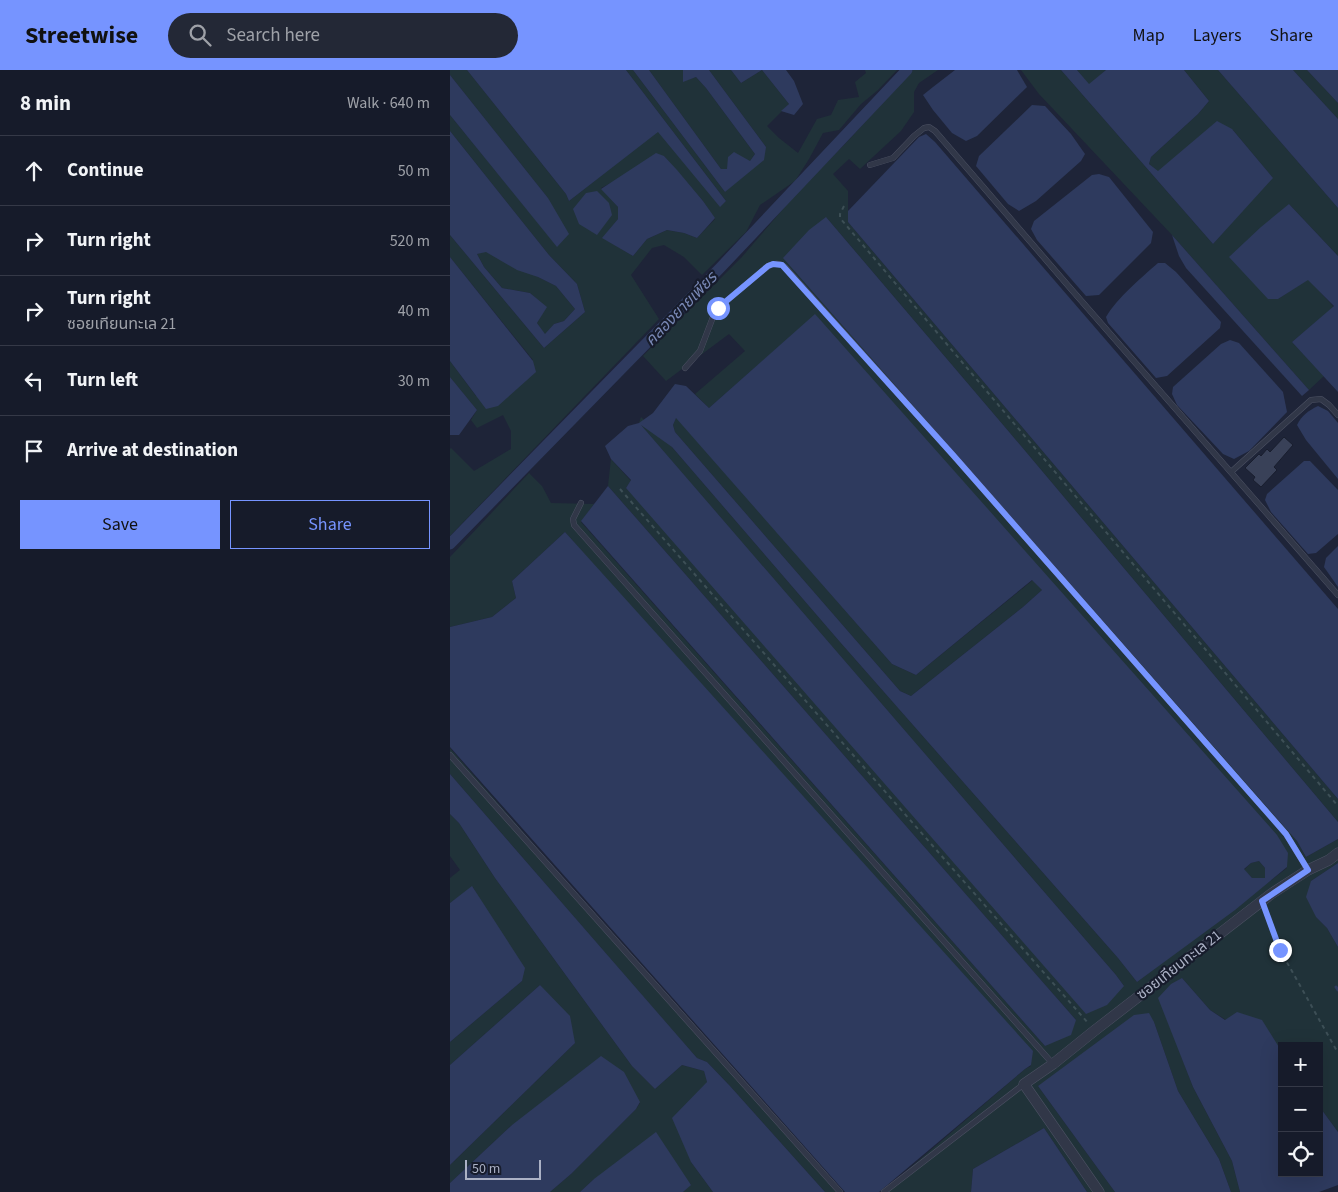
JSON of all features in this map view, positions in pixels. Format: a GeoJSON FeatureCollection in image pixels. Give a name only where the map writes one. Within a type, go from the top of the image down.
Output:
{"type":"FeatureCollection","features":[{"type":"Feature","properties":{"kind":"street","name":"ซอยเทียนทะเล 21"},"geometry":{"type":"LineString","coordinates":[[1024,1084],[1053,1064],[1262,901],[1308,870],[1329,860],[1338,853]]}},
{"type":"Feature","properties":{"kind":"street"},"geometry":{"type":"LineString","coordinates":[[1024,1084],[1099,1192]]}},
{"type":"Feature","properties":{"kind":"lane"},"geometry":{"type":"LineString","coordinates":[[870,165],[893,158],[924,128],[929,127],[935,131],[1338,595]]}},
{"type":"Feature","properties":{"kind":"lane"},"geometry":{"type":"LineString","coordinates":[[685,368],[700,351],[713,317],[721,305],[768,266],[778,263],[785,267],[1286,834],[1308,870]]}},
{"type":"Feature","properties":{"kind":"lane"},"geometry":{"type":"LineString","coordinates":[[1231,472],[1312,400],[1321,399],[1338,415]]}},
{"type":"Feature","properties":{"kind":"lane"},"geometry":{"type":"LineString","coordinates":[[581,503],[573,519],[574,525],[1053,1064]]}},
{"type":"Feature","properties":{"kind":"lane"},"geometry":{"type":"LineString","coordinates":[[450,755],[840,1192]]}},
{"type":"Feature","properties":{"kind":"lane"},"geometry":{"type":"LineString","coordinates":[[884,1192],[1024,1084]]}},
{"type":"Feature","properties":{"kind":"path"},"geometry":{"type":"LineString","coordinates":[[844,206],[840,218],[1338,806]]}},
{"type":"Feature","properties":{"kind":"path"},"geometry":{"type":"LineString","coordinates":[[620,489],[1094,1031]]}},
{"type":"Feature","properties":{"kind":"path"},"geometry":{"type":"LineString","coordinates":[[1262,901],[1280,950],[1338,1053]]}},
{"type":"Feature","properties":{"kind":"shaded area"},"geometry":{"type":"Polygon","coordinates":[[[450,70],[467,70],[566,194],[569,201],[658,131],[720,206],[726,201],[626,70],[633,70],[725,192],[766,147],[709,70],[731,70],[741,83],[762,70],[789,104],[767,126],[798,153],[817,119],[831,115],[838,100],[859,97],[855,82],[866,73],[865,70],[897,70],[861,104],[839,130],[823,133],[795,181],[760,205],[746,232],[702,275],[684,257],[664,245],[652,248],[631,275],[659,319],[450,536],[450,449],[474,471],[511,449],[511,431],[503,415],[477,428],[471,420],[477,410],[450,377],[450,361],[476,396],[533,360],[450,257],[450,235],[544,348],[585,312],[577,284],[549,255],[450,131],[450,115],[557,246],[548,198],[450,75],[450,70]],[[664,156],[601,188],[618,207],[618,219],[603,238],[633,256],[647,239],[667,230],[697,238],[715,219],[703,201],[664,156]]]}},
{"type":"Feature","properties":{"kind":"shaded area"},"geometry":{"type":"Polygon","coordinates":[[[649,70],[683,70],[683,81],[696,77],[755,154],[750,161],[728,157],[728,169],[721,169],[649,70]]]}},
{"type":"Feature","properties":{"kind":"shaded area"},"geometry":{"type":"Polygon","coordinates":[[[913,70],[938,70],[919,83],[914,92],[914,112],[901,131],[860,169],[849,159],[833,174],[848,191],[848,222],[1338,799],[1338,822],[826,217],[1297,841],[1306,857],[1338,839],[1338,863],[1311,881],[1316,917],[1327,928],[1338,947],[1338,1132],[1323,1111],[1323,1042],[1278,1042],[1278,1046],[1273,1039],[1226,1020],[1210,1010],[1182,978],[1159,998],[1193,1087],[1232,1161],[1240,1192],[1231,1192],[1219,1159],[1178,1091],[1154,1022],[1038,1086],[1115,1192],[1087,1192],[1044,1128],[973,1169],[971,1192],[882,1192],[1025,1069],[1031,1066],[565,532],[512,581],[516,598],[492,617],[450,627],[450,557],[529,473],[542,486],[551,503],[594,504],[581,522],[1045,1046],[1076,1020],[608,486],[611,459],[631,481],[626,488],[1124,986],[639,423],[641,417],[672,447],[1137,982],[1287,868],[815,315],[709,408],[695,394],[745,351],[729,334],[666,381],[643,356],[741,258],[801,188],[844,145],[913,70]]]}},
{"type":"Feature","properties":{"kind":"shaded area"},"geometry":{"type":"Polygon","coordinates":[[[1021,70],[1061,70],[1213,244],[1272,177],[1233,130],[1158,172],[1149,164],[1151,157],[1198,114],[1209,101],[1184,70],[1218,70],[1338,208],[1338,256],[1289,204],[1278,299],[1308,279],[1334,307],[1292,342],[1324,376],[1309,390],[1172,235],[1039,94],[1021,70]]]}},
{"type":"Feature","properties":{"kind":"shaded area"},"geometry":{"type":"Polygon","coordinates":[[[1077,70],[1106,70],[1089,85],[1077,70]]]}},
{"type":"Feature","properties":{"kind":"shaded area"},"geometry":{"type":"Polygon","coordinates":[[[1293,70],[1307,70],[1338,103],[1338,119],[1293,70]]]}},
{"type":"Feature","properties":{"kind":"shaded area"},"geometry":{"type":"Polygon","coordinates":[[[486,251],[556,286],[575,309],[564,321],[554,324],[545,335],[537,323],[546,307],[530,293],[502,288],[484,267],[477,254],[486,251]]]}},
{"type":"Feature","properties":{"kind":"shaded area"},"geometry":{"type":"Polygon","coordinates":[[[676,417],[892,664],[916,675],[1033,580],[1042,590],[911,696],[900,691],[675,432],[673,425],[676,417]]]}},
{"type":"Feature","properties":{"kind":"shaded area"},"geometry":{"type":"Polygon","coordinates":[[[450,748],[836,1192],[825,1192],[730,1086],[707,1062],[697,1058],[681,1040],[450,774],[450,748]]]}},
{"type":"Feature","properties":{"kind":"shaded area"},"geometry":{"type":"Polygon","coordinates":[[[450,814],[459,823],[495,878],[632,1066],[655,1089],[682,1065],[704,1071],[707,1081],[691,1162],[713,1192],[683,1192],[691,1184],[594,1179],[580,1192],[550,1192],[571,1174],[640,1103],[512,1125],[450,1183],[450,1165],[575,1043],[540,985],[450,1065],[450,1042],[522,981],[473,887],[450,903],[450,878],[460,870],[450,856],[450,814]]]}},
{"type":"Feature","properties":{"kind":"shaded area"},"geometry":{"type":"Polygon","coordinates":[[[1259,861],[1265,868],[1265,878],[1252,878],[1244,870],[1251,863],[1259,861]]]}},
{"type":"Feature","properties":{"kind":"water"},"geometry":{"type":"Polygon","coordinates":[[[467,70],[626,70],[726,201],[720,207],[658,132],[569,201],[566,194],[467,70]]]}},
{"type":"Feature","properties":{"kind":"water"},"geometry":{"type":"Polygon","coordinates":[[[633,70],[649,70],[721,169],[727,169],[728,157],[734,152],[750,161],[755,154],[696,77],[683,82],[683,70],[709,70],[766,147],[764,160],[725,192],[633,70]]]}},
{"type":"Feature","properties":{"kind":"water"},"geometry":{"type":"Polygon","coordinates":[[[731,70],[762,70],[741,83],[731,70]]]}},
{"type":"Feature","properties":{"kind":"water"},"geometry":{"type":"Polygon","coordinates":[[[762,70],[786,70],[794,81],[803,104],[794,115],[781,111],[789,104],[762,70]]]}},
{"type":"Feature","properties":{"kind":"water"},"geometry":{"type":"Polygon","coordinates":[[[955,70],[1017,70],[1027,87],[977,136],[966,141],[952,133],[923,95],[955,70]]]}},
{"type":"Feature","properties":{"kind":"water"},"geometry":{"type":"Polygon","coordinates":[[[1061,70],[1077,70],[1089,84],[1106,70],[1184,70],[1209,101],[1198,114],[1151,157],[1149,164],[1158,171],[1217,121],[1232,129],[1273,178],[1213,244],[1061,70]]]}},
{"type":"Feature","properties":{"kind":"water"},"geometry":{"type":"Polygon","coordinates":[[[1218,70],[1293,70],[1338,119],[1338,208],[1218,70]]]}},
{"type":"Feature","properties":{"kind":"water"},"geometry":{"type":"Polygon","coordinates":[[[1307,70],[1338,70],[1338,103],[1307,70]]]}},
{"type":"Feature","properties":{"kind":"water"},"geometry":{"type":"Polygon","coordinates":[[[450,75],[548,198],[569,234],[557,247],[450,115],[450,75]]]}},
{"type":"Feature","properties":{"kind":"water"},"geometry":{"type":"Polygon","coordinates":[[[1032,105],[1045,106],[1071,134],[1085,154],[1081,161],[1036,201],[1019,211],[1008,204],[976,166],[979,156],[1032,105]]]}},
{"type":"Feature","properties":{"kind":"water"},"geometry":{"type":"Polygon","coordinates":[[[450,131],[549,255],[577,284],[585,312],[544,348],[450,235],[450,131]],[[486,252],[477,254],[484,267],[502,288],[530,293],[547,307],[537,323],[545,334],[554,324],[564,321],[575,309],[556,286],[517,270],[486,252]]]}},
{"type":"Feature","properties":{"kind":"water"},"geometry":{"type":"Polygon","coordinates":[[[926,134],[935,142],[1338,609],[1338,799],[848,222],[848,211],[919,137],[926,134]]]}},
{"type":"Feature","properties":{"kind":"water"},"geometry":{"type":"Polygon","coordinates":[[[656,153],[664,156],[677,170],[715,218],[697,238],[667,230],[647,239],[633,256],[602,238],[618,219],[618,207],[601,189],[656,153]]]}},
{"type":"Feature","properties":{"kind":"water"},"geometry":{"type":"Polygon","coordinates":[[[1099,174],[1109,177],[1153,232],[1151,243],[1099,295],[1086,296],[1037,240],[1031,229],[1034,221],[1092,175],[1099,174]]]}},
{"type":"Feature","properties":{"kind":"water"},"geometry":{"type":"Polygon","coordinates":[[[597,191],[609,203],[612,215],[597,235],[579,224],[573,209],[586,193],[597,191]]]}},
{"type":"Feature","properties":{"kind":"water"},"geometry":{"type":"Polygon","coordinates":[[[1289,204],[1338,256],[1338,392],[1292,342],[1334,306],[1308,280],[1278,299],[1268,299],[1229,257],[1289,204]]]}},
{"type":"Feature","properties":{"kind":"water"},"geometry":{"type":"Polygon","coordinates":[[[826,217],[1338,822],[1338,839],[1306,857],[1297,841],[783,258],[809,230],[826,217]]]}},
{"type":"Feature","properties":{"kind":"water"},"geometry":{"type":"Polygon","coordinates":[[[1172,235],[1309,390],[1302,396],[1186,268],[1179,256],[1172,235]]]}},
{"type":"Feature","properties":{"kind":"water"},"geometry":{"type":"Polygon","coordinates":[[[450,257],[533,361],[536,372],[498,406],[486,409],[450,361],[450,257]]]}},
{"type":"Feature","properties":{"kind":"water"},"geometry":{"type":"Polygon","coordinates":[[[1158,263],[1165,263],[1176,272],[1221,322],[1220,328],[1167,376],[1156,378],[1108,323],[1106,317],[1123,295],[1158,263]]]}},
{"type":"Feature","properties":{"kind":"water"},"geometry":{"type":"Polygon","coordinates":[[[815,314],[1277,835],[1288,853],[1287,867],[1235,910],[1137,982],[672,447],[641,425],[1116,975],[1124,986],[1107,1005],[1086,1014],[626,488],[631,480],[611,459],[605,446],[628,426],[639,423],[653,413],[675,384],[686,386],[709,408],[815,314]],[[676,418],[673,425],[675,432],[900,691],[911,696],[1042,590],[1032,580],[916,675],[892,664],[676,418]],[[1259,861],[1251,863],[1244,869],[1252,878],[1265,878],[1265,868],[1259,861]]]}},
{"type":"Feature","properties":{"kind":"water"},"geometry":{"type":"Polygon","coordinates":[[[1230,340],[1239,343],[1283,392],[1287,412],[1249,451],[1234,459],[1223,454],[1177,405],[1172,394],[1173,387],[1221,344],[1230,340]]]}},
{"type":"Feature","properties":{"kind":"water"},"geometry":{"type":"Polygon","coordinates":[[[450,377],[477,410],[459,435],[450,435],[450,377]]]}},
{"type":"Feature","properties":{"kind":"water"},"geometry":{"type":"Polygon","coordinates":[[[1318,406],[1328,411],[1338,423],[1338,479],[1306,440],[1297,425],[1306,414],[1318,406]]]}},
{"type":"Feature","properties":{"kind":"water"},"geometry":{"type":"Polygon","coordinates":[[[1304,461],[1310,461],[1338,490],[1338,534],[1316,553],[1308,554],[1271,512],[1265,500],[1267,494],[1304,461]]]}},
{"type":"Feature","properties":{"kind":"water"},"geometry":{"type":"Polygon","coordinates":[[[608,486],[1076,1020],[1071,1035],[1045,1046],[581,521],[608,486]]]}},
{"type":"Feature","properties":{"kind":"water"},"geometry":{"type":"Polygon","coordinates":[[[565,532],[1033,1051],[1031,1065],[879,1192],[845,1192],[450,747],[450,627],[492,617],[516,598],[512,581],[565,532]]]}},
{"type":"Feature","properties":{"kind":"water"},"geometry":{"type":"Polygon","coordinates":[[[1338,546],[1338,587],[1324,567],[1326,558],[1338,546]]]}},
{"type":"Feature","properties":{"kind":"water"},"geometry":{"type":"Polygon","coordinates":[[[450,774],[697,1058],[707,1062],[730,1086],[825,1192],[713,1192],[691,1162],[672,1118],[707,1082],[704,1071],[682,1065],[655,1089],[632,1066],[495,878],[459,823],[450,814],[450,774]]]}},
{"type":"Feature","properties":{"kind":"water"},"geometry":{"type":"Polygon","coordinates":[[[1338,863],[1338,947],[1327,928],[1316,917],[1306,897],[1311,881],[1338,863]]]}},
{"type":"Feature","properties":{"kind":"water"},"geometry":{"type":"Polygon","coordinates":[[[472,886],[525,968],[522,981],[450,1042],[450,903],[472,886]]]}},
{"type":"Feature","properties":{"kind":"water"},"geometry":{"type":"Polygon","coordinates":[[[1182,978],[1210,1010],[1225,1020],[1237,1012],[1262,1020],[1278,1046],[1278,1177],[1323,1177],[1323,1111],[1338,1132],[1338,1185],[1319,1192],[1240,1192],[1232,1161],[1193,1087],[1158,998],[1171,984],[1182,978]]]}},
{"type":"Feature","properties":{"kind":"water"},"geometry":{"type":"Polygon","coordinates":[[[540,985],[570,1016],[575,1043],[450,1165],[450,1065],[540,985]]]}},
{"type":"Feature","properties":{"kind":"water"},"geometry":{"type":"Polygon","coordinates":[[[1149,1013],[1154,1022],[1178,1091],[1219,1159],[1231,1192],[1115,1192],[1038,1086],[1134,1015],[1149,1013]]]}},
{"type":"Feature","properties":{"kind":"water"},"geometry":{"type":"Polygon","coordinates":[[[601,1056],[624,1072],[640,1102],[636,1109],[571,1174],[550,1192],[450,1192],[450,1183],[512,1125],[601,1056]]]}},
{"type":"Feature","properties":{"kind":"water"},"geometry":{"type":"Polygon","coordinates":[[[1044,1128],[1087,1192],[971,1192],[973,1169],[1044,1128]]]}},
{"type":"Feature","properties":{"kind":"water"},"geometry":{"type":"Polygon","coordinates":[[[656,1132],[691,1185],[683,1192],[580,1192],[594,1179],[656,1132]]]}},
{"type":"Feature","properties":{"kind":"building"},"geometry":{"type":"Polygon","coordinates":[[[1284,437],[1293,445],[1274,467],[1277,470],[1261,487],[1253,480],[1255,477],[1245,468],[1259,454],[1261,456],[1267,449],[1270,452],[1284,437]]]}},
{"type":"Feature","properties":{"kind":"waterway","name":"คลองยายเพียร"},"geometry":{"type":"LineString","coordinates":[[450,544],[721,267],[907,70]]}},
{"type":"Feature","properties":{"kind":"route"},"geometry":{"type":"LineString","coordinates":[[718,308],[768,266],[778,263],[785,267],[1286,834],[1308,870],[1262,901],[1280,950]]}}]}
